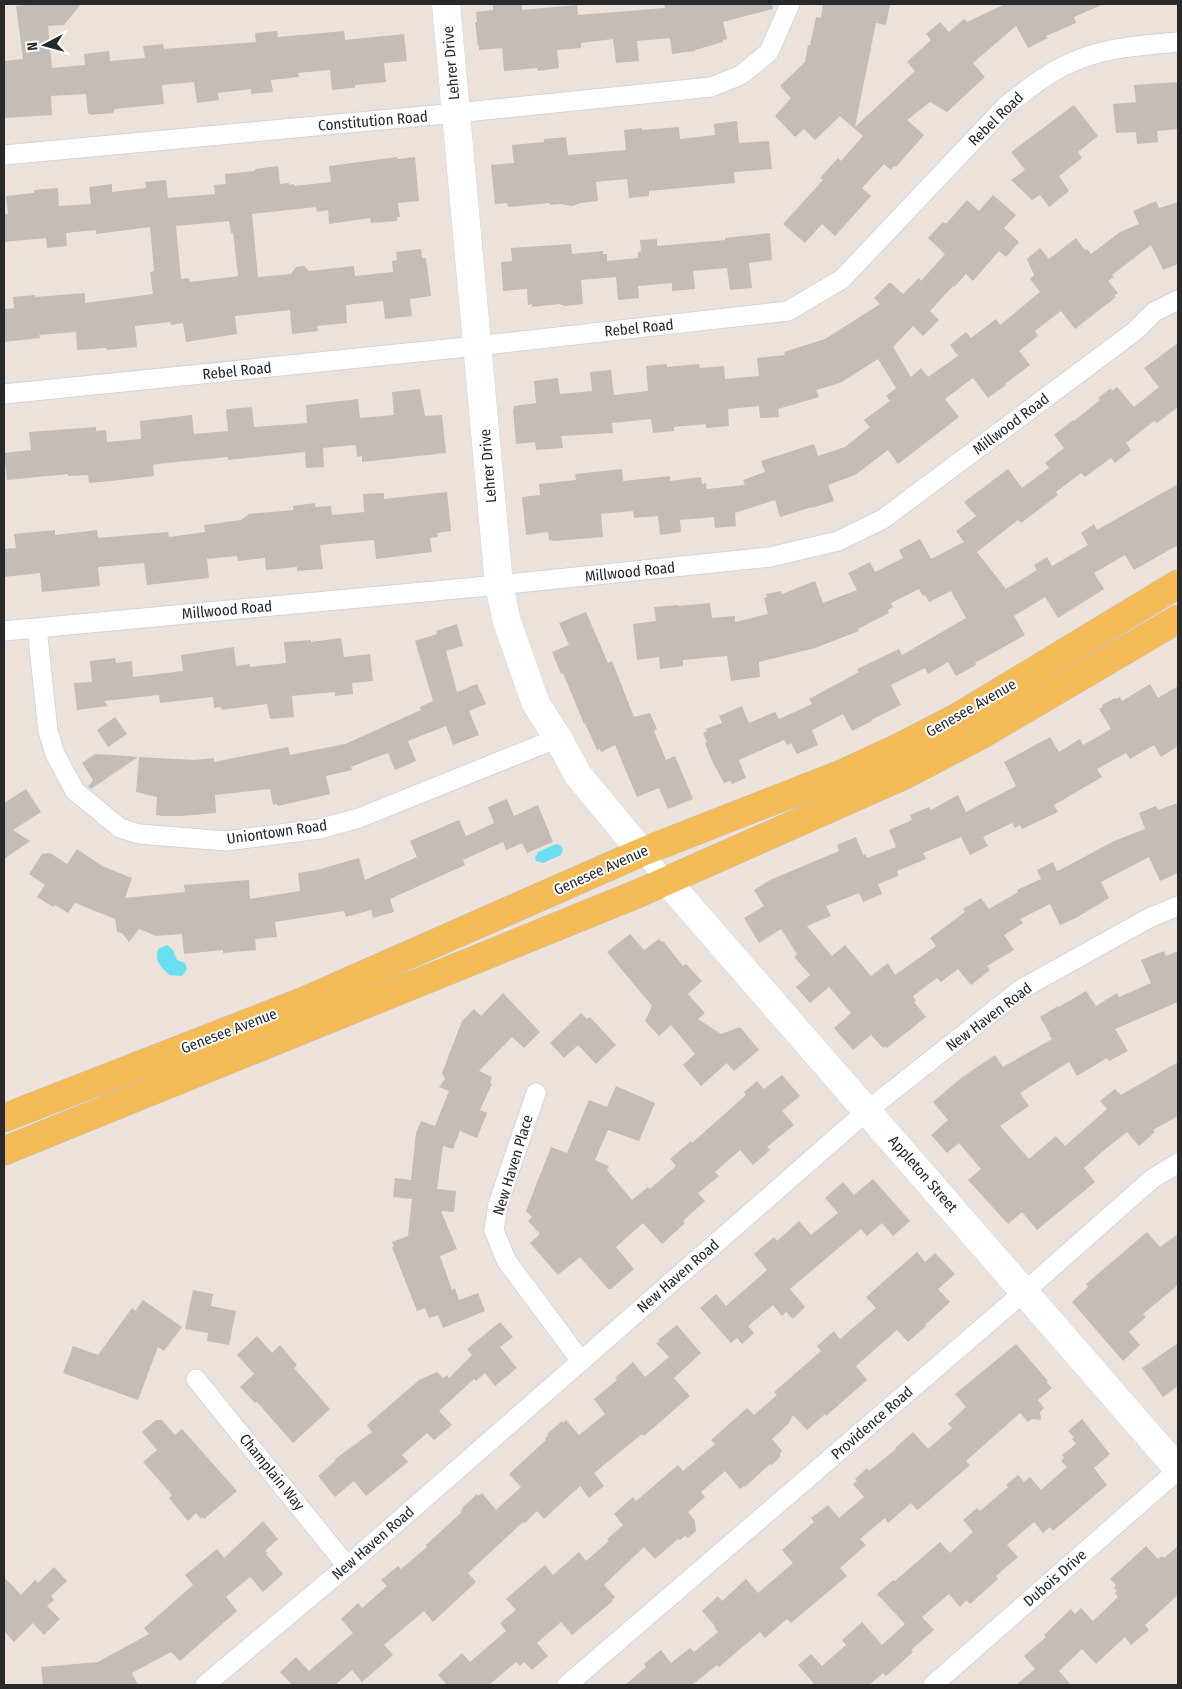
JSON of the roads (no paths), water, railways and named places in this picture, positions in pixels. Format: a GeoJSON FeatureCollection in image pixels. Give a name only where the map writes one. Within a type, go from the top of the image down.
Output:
{"type":"FeatureCollection","features":[{"type":"Feature","properties":{"kind":"main road","name":"Genesee Avenue"},"geometry":{"type":"LineString","coordinates":[[4,1118],[304,1001],[642,852],[844,773],[958,717],[1178,584]]}},
{"type":"Feature","properties":{"kind":"main road","name":"Genesee Avenue"},"geometry":{"type":"LineString","coordinates":[[4,1150],[481,959],[637,894],[905,775],[980,735],[1178,619]]}},
{"type":"Feature","properties":{"kind":"street","name":"Lehrer Drive"},"geometry":{"type":"LineString","coordinates":[[446,4],[499,585],[507,622],[536,704],[558,738],[578,776],[666,880]]}},
{"type":"Feature","properties":{"kind":"street","name":"Constitution Road"},"geometry":{"type":"LineString","coordinates":[[4,155],[456,114],[711,87],[741,75],[770,52],[790,4]]}},
{"type":"Feature","properties":{"kind":"street","name":"Rebel Road"},"geometry":{"type":"LineString","coordinates":[[4,394],[788,312],[842,280],[1006,106],[1035,83],[1080,59],[1128,47],[1178,42]]}},
{"type":"Feature","properties":{"kind":"street","name":"Millwood Road"},"geometry":{"type":"LineString","coordinates":[[4,631],[499,585],[770,557],[838,541],[883,519],[1136,331],[1154,312],[1178,300]]}},
{"type":"Feature","properties":{"kind":"street","name":"Uniontown Road"},"geometry":{"type":"LineString","coordinates":[[37,628],[48,731],[54,754],[75,791],[120,828],[139,834],[226,841],[319,829],[359,818],[558,738]]}},
{"type":"Feature","properties":{"kind":"street","name":"Appleton Street"},"geometry":{"type":"LineString","coordinates":[[666,880],[868,1110],[1178,1470]]}},
{"type":"Feature","properties":{"kind":"street","name":"New Haven Road"},"geometry":{"type":"LineString","coordinates":[[205,1685],[347,1566],[868,1110],[1020,990],[1149,918],[1178,906]]}},
{"type":"Feature","properties":{"kind":"street","name":"New Haven Place"},"geometry":{"type":"LineString","coordinates":[[536,1093],[498,1204],[494,1230],[506,1260],[581,1360]]}},
{"type":"Feature","properties":{"kind":"street","name":"Providence Road"},"geometry":{"type":"LineString","coordinates":[[568,1685],[1024,1292],[1152,1179],[1178,1163]]}},
{"type":"Feature","properties":{"kind":"street","name":"Champlain Way"},"geometry":{"type":"LineString","coordinates":[[196,1379],[347,1566]]}},
{"type":"Feature","properties":{"kind":"street","name":"Dubois Drive"},"geometry":{"type":"LineString","coordinates":[[933,1685],[1178,1470]]}},
{"type":"Feature","properties":{"kind":"water"},"geometry":{"type":"Polygon","coordinates":[[[556,844],[560,845],[563,849],[561,855],[543,863],[536,861],[535,858],[538,852],[556,844]]]}},
{"type":"Feature","properties":{"kind":"water"},"geometry":{"type":"Polygon","coordinates":[[[167,945],[173,950],[177,960],[185,963],[187,969],[182,976],[170,975],[159,964],[157,957],[158,949],[167,945]]]}}]}
